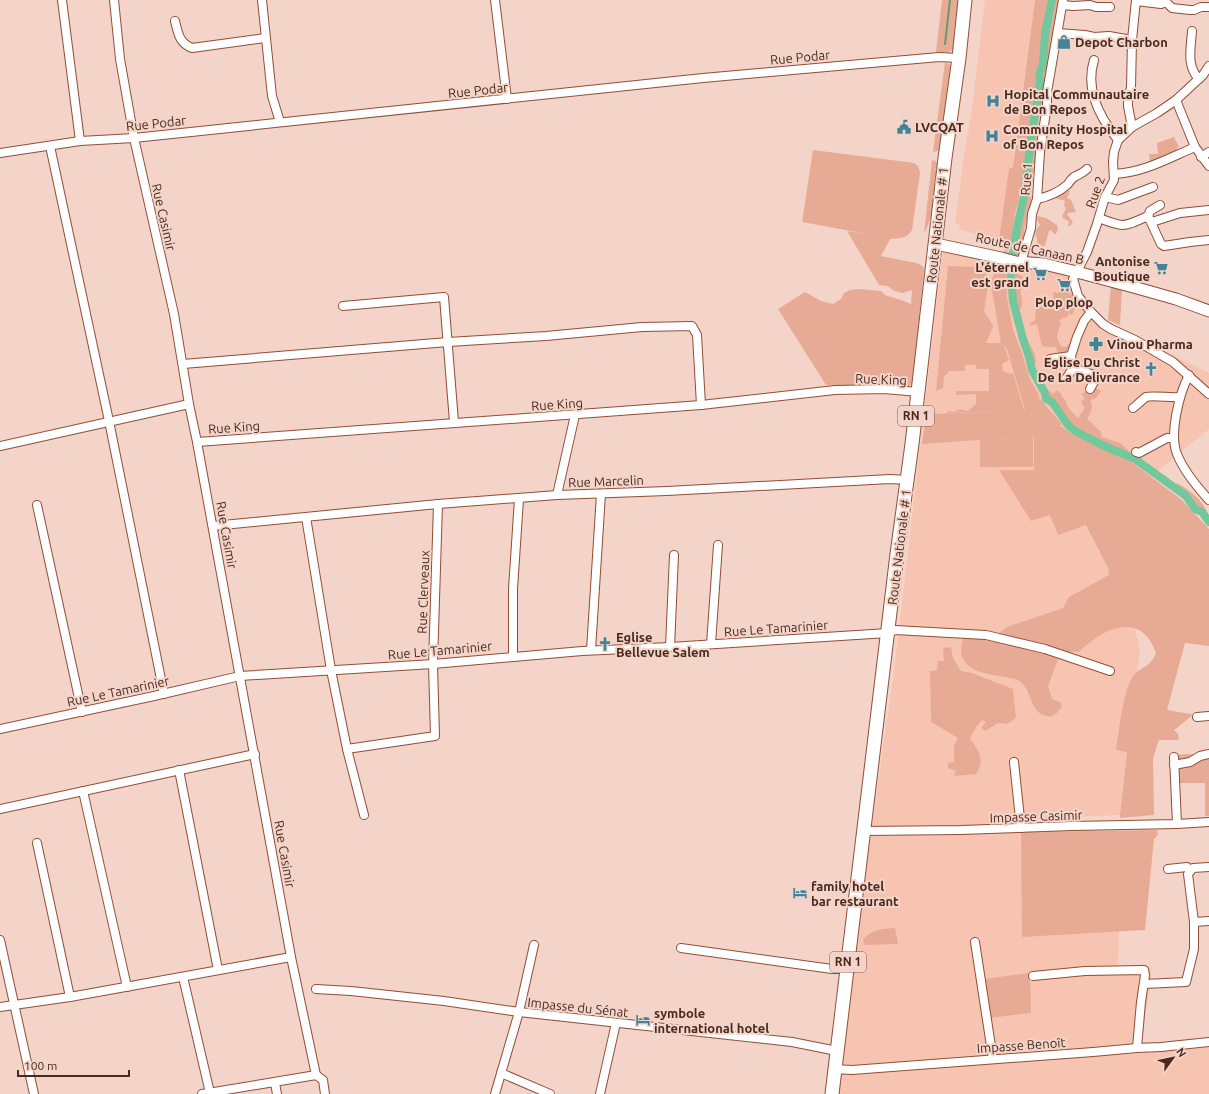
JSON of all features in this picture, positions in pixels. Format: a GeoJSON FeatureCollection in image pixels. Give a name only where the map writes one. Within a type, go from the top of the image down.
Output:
{"type":"FeatureCollection","features":[{"type":"Feature","properties":{"kind":"main road","name":"Route Nationale # 1"},"geometry":{"type":"LineString","coordinates":[[832,1094],[919,392],[945,158],[959,58],[965,0]]}},
{"type":"Feature","properties":{"kind":"street"},"geometry":{"type":"LineString","coordinates":[[62,0],[80,141]]}},
{"type":"Feature","properties":{"kind":"street","name":"Rue Casimir"},"geometry":{"type":"LineString","coordinates":[[114,0],[120,59],[134,138],[174,314],[189,404],[213,526],[291,957],[316,1075],[323,1080],[325,1094]]}},
{"type":"Feature","properties":{"kind":"street"},"geometry":{"type":"LineString","coordinates":[[262,0],[272,96],[280,122]]}},
{"type":"Feature","properties":{"kind":"street"},"geometry":{"type":"LineString","coordinates":[[495,0],[506,99]]}},
{"type":"Feature","properties":{"kind":"street"},"geometry":{"type":"LineString","coordinates":[[1132,127],[1128,97],[1131,88],[1132,40],[1136,0],[1161,4],[1166,2],[1172,8],[1190,10],[1203,6],[1209,7]]}},
{"type":"Feature","properties":{"kind":"street"},"geometry":{"type":"LineString","coordinates":[[1063,2],[1073,6],[1090,5],[1096,8],[1110,7]]}},
{"type":"Feature","properties":{"kind":"street","name":"Rue 1"},"geometry":{"type":"LineString","coordinates":[[1019,263],[1031,228],[1032,214],[1037,199],[1040,152],[1047,105],[1047,92],[1063,2]]}},
{"type":"Feature","properties":{"kind":"street"},"geometry":{"type":"LineString","coordinates":[[175,21],[180,40],[185,45],[192,48],[265,38]]}},
{"type":"Feature","properties":{"kind":"street"},"geometry":{"type":"LineString","coordinates":[[1192,31],[1190,63],[1195,76],[1203,77]]}},
{"type":"Feature","properties":{"kind":"street"},"geometry":{"type":"LineString","coordinates":[[1058,33],[1094,37],[1109,36],[1132,40]]}},
{"type":"Feature","properties":{"kind":"street","name":"Rue Podar"},"geometry":{"type":"LineString","coordinates":[[0,153],[80,141],[134,138],[714,77],[939,57],[959,58]]}},
{"type":"Feature","properties":{"kind":"street"},"geometry":{"type":"LineString","coordinates":[[1094,60],[1092,82],[1095,103],[1107,125],[1118,140],[1132,127],[1176,100],[1203,77],[1209,66]]}},
{"type":"Feature","properties":{"kind":"street"},"geometry":{"type":"LineString","coordinates":[[1176,100],[1195,147],[1209,166]]}},
{"type":"Feature","properties":{"kind":"street","name":"Rue 2"},"geometry":{"type":"LineString","coordinates":[[1077,272],[1099,218],[1105,197],[1114,180],[1114,152],[1118,140]]}},
{"type":"Feature","properties":{"kind":"street"},"geometry":{"type":"LineString","coordinates":[[50,146],[109,421],[164,694]]}},
{"type":"Feature","properties":{"kind":"street"},"geometry":{"type":"LineString","coordinates":[[1114,174],[1144,168],[1195,147]]}},
{"type":"Feature","properties":{"kind":"street"},"geometry":{"type":"LineString","coordinates":[[1201,157],[1209,152]]}},
{"type":"Feature","properties":{"kind":"street"},"geometry":{"type":"LineString","coordinates":[[1037,199],[1046,197],[1059,190],[1067,185],[1069,180],[1080,175],[1087,169]]}},
{"type":"Feature","properties":{"kind":"street"},"geometry":{"type":"LineString","coordinates":[[1105,197],[1118,200],[1153,187]]}},
{"type":"Feature","properties":{"kind":"street"},"geometry":{"type":"LineString","coordinates":[[1160,205],[1148,213],[1158,240],[1163,246],[1209,240]]}},
{"type":"Feature","properties":{"kind":"street"},"geometry":{"type":"LineString","coordinates":[[1099,218],[1112,224],[1126,225],[1141,220],[1180,213],[1209,210]]}},
{"type":"Feature","properties":{"kind":"street","name":"Route de Canaan B"},"geometry":{"type":"LineString","coordinates":[[936,244],[1019,263],[1044,264],[1077,272],[1176,299],[1209,311]]}},
{"type":"Feature","properties":{"kind":"street"},"geometry":{"type":"LineString","coordinates":[[1077,272],[1073,279],[1078,296],[1091,312],[1111,329],[1136,340],[1173,362],[1209,394]]}},
{"type":"Feature","properties":{"kind":"street"},"geometry":{"type":"LineString","coordinates":[[343,306],[444,297],[454,422]]}},
{"type":"Feature","properties":{"kind":"street"},"geometry":{"type":"LineString","coordinates":[[1066,379],[1072,368],[1071,356],[1084,321],[1091,312]]}},
{"type":"Feature","properties":{"kind":"street"},"geometry":{"type":"LineString","coordinates":[[183,364],[448,342],[546,336],[646,326],[692,326],[697,335],[701,405]]}},
{"type":"Feature","properties":{"kind":"street"},"geometry":{"type":"LineString","coordinates":[[1050,359],[1071,356]]}},
{"type":"Feature","properties":{"kind":"street"},"geometry":{"type":"LineString","coordinates":[[1072,368],[1094,375],[1095,380],[1090,389]]}},
{"type":"Feature","properties":{"kind":"street"},"geometry":{"type":"LineString","coordinates":[[1189,375],[1180,397],[1174,438],[1175,448],[1179,459],[1192,479],[1209,500]]}},
{"type":"Feature","properties":{"kind":"street","name":"Rue King"},"geometry":{"type":"LineString","coordinates":[[197,442],[701,405],[835,390],[884,389],[919,392]]}},
{"type":"Feature","properties":{"kind":"street"},"geometry":{"type":"LineString","coordinates":[[1133,408],[1146,398],[1150,397],[1180,397]]}},
{"type":"Feature","properties":{"kind":"street"},"geometry":{"type":"LineString","coordinates":[[0,446],[189,404]]}},
{"type":"Feature","properties":{"kind":"street"},"geometry":{"type":"LineString","coordinates":[[557,495],[575,415]]}},
{"type":"Feature","properties":{"kind":"street"},"geometry":{"type":"LineString","coordinates":[[1136,452],[1140,453],[1167,438],[1174,438]]}},
{"type":"Feature","properties":{"kind":"street","name":"Rue Marcelin"},"geometry":{"type":"LineString","coordinates":[[213,526],[438,504],[557,495],[890,479],[908,480]]}},
{"type":"Feature","properties":{"kind":"street"},"geometry":{"type":"LineString","coordinates":[[592,650],[601,494]]}},
{"type":"Feature","properties":{"kind":"street"},"geometry":{"type":"LineString","coordinates":[[512,656],[513,589],[519,499]]}},
{"type":"Feature","properties":{"kind":"street","name":"Rue Clerveaux"},"geometry":{"type":"LineString","coordinates":[[347,749],[435,736],[433,664],[438,504]]}},
{"type":"Feature","properties":{"kind":"street"},"geometry":{"type":"LineString","coordinates":[[37,505],[82,712]]}},
{"type":"Feature","properties":{"kind":"street"},"geometry":{"type":"LineString","coordinates":[[306,517],[331,670],[347,749],[364,815]]}},
{"type":"Feature","properties":{"kind":"street"},"geometry":{"type":"LineString","coordinates":[[711,644],[718,545]]}},
{"type":"Feature","properties":{"kind":"street"},"geometry":{"type":"LineString","coordinates":[[670,647],[674,555]]}},
{"type":"Feature","properties":{"kind":"street","name":"Rue Le Tamarinier"},"geometry":{"type":"LineString","coordinates":[[0,727],[82,712],[240,676],[433,664],[592,650],[670,647],[888,633],[895,630],[986,634],[1045,649],[1110,671]]}},
{"type":"Feature","properties":{"kind":"street"},"geometry":{"type":"LineString","coordinates":[[1196,717],[1209,716]]}},
{"type":"Feature","properties":{"kind":"street"},"geometry":{"type":"LineString","coordinates":[[0,809],[255,754]]}},
{"type":"Feature","properties":{"kind":"street"},"geometry":{"type":"LineString","coordinates":[[1177,824],[1174,761],[1190,762],[1200,756],[1209,754]]}},
{"type":"Feature","properties":{"kind":"street"},"geometry":{"type":"LineString","coordinates":[[1014,762],[1021,828]]}},
{"type":"Feature","properties":{"kind":"street"},"geometry":{"type":"LineString","coordinates":[[179,770],[218,970]]}},
{"type":"Feature","properties":{"kind":"street"},"geometry":{"type":"LineString","coordinates":[[83,791],[127,987]]}},
{"type":"Feature","properties":{"kind":"street","name":"Impasse Casimir"},"geometry":{"type":"LineString","coordinates":[[864,831],[961,830],[1209,822]]}},
{"type":"Feature","properties":{"kind":"street"},"geometry":{"type":"LineString","coordinates":[[37,843],[70,997]]}},
{"type":"Feature","properties":{"kind":"street"},"geometry":{"type":"LineString","coordinates":[[1168,869],[1187,867],[1190,870]]}},
{"type":"Feature","properties":{"kind":"street"},"geometry":{"type":"LineString","coordinates":[[1190,870],[1193,868],[1209,867]]}},
{"type":"Feature","properties":{"kind":"street"},"geometry":{"type":"LineString","coordinates":[[1144,984],[1186,982],[1194,949],[1194,922],[1188,874],[1190,870]]}},
{"type":"Feature","properties":{"kind":"street"},"geometry":{"type":"LineString","coordinates":[[1194,922],[1209,921]]}},
{"type":"Feature","properties":{"kind":"street"},"geometry":{"type":"LineString","coordinates":[[0,940],[34,1094]]}},
{"type":"Feature","properties":{"kind":"street"},"geometry":{"type":"LineString","coordinates":[[976,942],[993,1059]]}},
{"type":"Feature","properties":{"kind":"street"},"geometry":{"type":"LineString","coordinates":[[494,1094],[519,1012],[534,945]]}},
{"type":"Feature","properties":{"kind":"street"},"geometry":{"type":"LineString","coordinates":[[682,948],[832,969],[847,969]]}},
{"type":"Feature","properties":{"kind":"street"},"geometry":{"type":"LineString","coordinates":[[0,1007],[70,997],[291,957]]}},
{"type":"Feature","properties":{"kind":"street"},"geometry":{"type":"LineString","coordinates":[[1033,976],[1085,971],[1142,970],[1145,972],[1137,1048]]}},
{"type":"Feature","properties":{"kind":"street"},"geometry":{"type":"LineString","coordinates":[[183,977],[206,1093],[275,1083],[316,1075]]}},
{"type":"Feature","properties":{"kind":"street","name":"Impasse du Sénat"},"geometry":{"type":"LineString","coordinates":[[316,989],[351,991],[444,1001],[519,1012],[792,1042],[837,1050]]}},
{"type":"Feature","properties":{"kind":"street"},"geometry":{"type":"LineString","coordinates":[[600,1094],[616,1023]]}},
{"type":"Feature","properties":{"kind":"street","name":"Impasse Benoît"},"geometry":{"type":"LineString","coordinates":[[834,1069],[852,1070],[1209,1042]]}},
{"type":"Feature","properties":{"kind":"street"},"geometry":{"type":"LineString","coordinates":[[501,1074],[550,1094]]}},
{"type":"Feature","properties":{"kind":"street"},"geometry":{"type":"LineString","coordinates":[[275,1083],[277,1094]]}},
{"type":"Feature","properties":{"kind":"shaded area"},"geometry":{"type":"Polygon","coordinates":[[[942,0],[962,0],[957,48],[949,52],[936,52],[942,0]]]}},
{"type":"Feature","properties":{"kind":"shaded area","name":"Community Hospital of Bon Repos"},"geometry":{"type":"Polygon","coordinates":[[[985,0],[1035,0],[1013,169],[1009,168],[999,242],[959,229],[960,225],[955,224],[971,117],[985,0]]]}},
{"type":"Feature","properties":{"kind":"shaded area"},"geometry":{"type":"Polygon","coordinates":[[[1035,0],[1049,0],[1048,11],[1040,59],[1035,72],[1037,86],[1021,192],[1016,210],[1011,241],[1007,253],[1005,253],[1003,241],[999,240],[1009,168],[1013,168],[1035,0]]]}},
{"type":"Feature","properties":{"kind":"shaded area"},"geometry":{"type":"Polygon","coordinates":[[[1053,0],[1059,0],[1049,70],[1046,72],[1045,93],[1040,111],[1031,202],[1024,231],[1026,234],[1022,246],[1019,249],[1019,258],[1015,256],[1016,245],[1024,207],[1041,74],[1045,63],[1045,53],[1053,0]]]}},
{"type":"Feature","properties":{"kind":"shaded area"},"geometry":{"type":"Polygon","coordinates":[[[945,62],[953,67],[941,150],[933,152],[945,62]]]}},
{"type":"Feature","properties":{"kind":"shaded area"},"geometry":{"type":"Polygon","coordinates":[[[1174,137],[1179,147],[1174,152],[1168,156],[1150,161],[1149,154],[1158,154],[1157,143],[1174,137]]]}},
{"type":"Feature","properties":{"kind":"shaded area"},"geometry":{"type":"Polygon","coordinates":[[[813,150],[914,163],[918,166],[920,173],[912,230],[905,237],[890,239],[881,256],[916,263],[924,268],[913,383],[908,387],[901,385],[826,385],[778,309],[805,292],[821,301],[833,304],[841,299],[844,293],[850,290],[859,289],[881,291],[885,295],[911,304],[912,290],[903,293],[894,291],[888,286],[879,285],[847,231],[867,234],[802,222],[813,150]]]}},
{"type":"Feature","properties":{"kind":"shaded area"},"geometry":{"type":"Polygon","coordinates":[[[932,160],[936,161],[938,166],[936,192],[931,218],[924,234],[932,160]]]}},
{"type":"Feature","properties":{"kind":"shaded area"},"geometry":{"type":"Polygon","coordinates":[[[1066,190],[1070,191],[1067,198],[1071,200],[1076,212],[1067,214],[1073,222],[1070,226],[1068,226],[1069,222],[1062,217],[1066,208],[1064,206],[1065,201],[1052,197],[1066,190]]]}},
{"type":"Feature","properties":{"kind":"shaded area"},"geometry":{"type":"Polygon","coordinates":[[[1038,216],[1046,218],[1057,225],[1058,229],[1056,234],[1051,230],[1049,231],[1045,246],[1037,246],[1037,237],[1035,236],[1036,230],[1040,225],[1037,220],[1038,216]]]}},
{"type":"Feature","properties":{"kind":"shaded area"},"geometry":{"type":"Polygon","coordinates":[[[943,249],[971,253],[1074,276],[1079,296],[1092,312],[1109,324],[1209,373],[1209,429],[1108,512],[1140,650],[1120,815],[1031,819],[1027,842],[1119,926],[1118,969],[1151,967],[1151,980],[1140,1051],[1209,1046],[1209,1094],[837,1094],[851,972],[894,671],[943,249]]]}},
{"type":"Feature","properties":{"kind":"shaded area"},"geometry":{"type":"Polygon","coordinates":[[[1003,263],[1006,264],[1007,297],[1013,330],[1029,377],[1039,395],[1039,398],[1062,424],[1060,426],[1076,436],[1130,461],[1182,500],[1209,529],[1209,646],[1185,643],[1167,710],[1191,714],[1192,716],[1174,730],[1178,734],[1179,740],[1159,740],[1153,758],[1154,815],[1120,818],[1127,752],[1116,750],[1124,700],[1130,681],[1137,672],[1151,662],[1156,653],[1149,640],[1141,631],[1131,627],[1121,627],[1110,630],[1099,636],[1079,652],[1068,652],[996,635],[1009,626],[1063,608],[1069,597],[1109,575],[1108,568],[1086,525],[1058,535],[1050,515],[1031,521],[999,470],[1034,470],[1034,437],[1033,467],[980,467],[980,440],[922,444],[926,416],[933,417],[933,414],[1025,410],[1007,349],[1004,345],[1009,360],[1002,364],[1003,371],[1010,374],[1013,373],[1024,410],[947,413],[948,411],[954,412],[959,409],[968,411],[976,404],[976,394],[956,395],[956,391],[989,391],[989,369],[976,369],[976,365],[965,365],[965,371],[949,371],[944,377],[943,388],[936,391],[948,266],[987,267],[988,274],[985,275],[984,278],[988,285],[984,311],[993,327],[986,343],[1001,343],[990,279],[992,279],[996,267],[1000,269],[1003,263]]]}},
{"type":"Feature","properties":{"kind":"shaded area"},"geometry":{"type":"Polygon","coordinates":[[[1010,267],[1013,273],[1023,277],[1024,286],[1020,292],[1022,303],[1020,310],[1013,311],[1011,300],[1010,267]]]}},
{"type":"Feature","properties":{"kind":"shaded area"},"geometry":{"type":"Polygon","coordinates":[[[1111,285],[1122,288],[1120,325],[1108,320],[1111,285]]]}},
{"type":"Feature","properties":{"kind":"shaded area"},"geometry":{"type":"Polygon","coordinates":[[[1063,291],[1068,292],[1075,297],[1077,304],[1072,315],[1069,313],[1067,317],[1062,318],[1059,321],[1061,323],[1057,338],[1061,346],[1065,347],[1071,343],[1069,350],[1063,355],[1058,354],[1056,347],[1042,346],[1037,324],[1030,326],[1030,324],[1035,320],[1036,308],[1038,306],[1046,307],[1052,304],[1053,292],[1057,293],[1063,291]]]}},
{"type":"Feature","properties":{"kind":"shaded area"},"geometry":{"type":"Polygon","coordinates":[[[1021,314],[1024,334],[1035,354],[1036,363],[1029,363],[1021,341],[1015,315],[1021,314]]]}},
{"type":"Feature","properties":{"kind":"shaded area"},"geometry":{"type":"Polygon","coordinates":[[[1033,365],[1035,366],[1036,371],[1040,371],[1042,380],[1048,389],[1053,394],[1057,390],[1061,393],[1062,398],[1064,398],[1069,409],[1078,418],[1085,408],[1081,402],[1085,398],[1081,394],[1094,387],[1101,391],[1096,398],[1090,400],[1092,407],[1087,419],[1100,431],[1102,437],[1120,443],[1129,451],[1124,453],[1081,433],[1055,405],[1044,396],[1031,369],[1033,365]]]}},
{"type":"Feature","properties":{"kind":"shaded area"},"geometry":{"type":"Polygon","coordinates":[[[1177,483],[1199,499],[1206,510],[1209,522],[1190,505],[1181,493],[1174,488],[1177,483]]]}},
{"type":"Feature","properties":{"kind":"shaded area"},"geometry":{"type":"Polygon","coordinates":[[[963,638],[987,638],[1059,657],[1048,686],[1052,699],[1060,702],[1062,706],[1057,713],[1050,717],[1037,711],[1026,688],[1017,680],[980,672],[969,666],[961,654],[963,638]]]}},
{"type":"Feature","properties":{"kind":"shaded area"},"geometry":{"type":"Polygon","coordinates":[[[951,647],[953,658],[961,671],[972,673],[1013,689],[1016,718],[1007,724],[998,723],[985,731],[981,728],[986,722],[982,720],[970,738],[980,755],[981,760],[976,774],[954,776],[956,771],[948,768],[948,763],[954,762],[954,745],[958,738],[931,722],[930,671],[937,670],[938,661],[944,661],[943,648],[951,647]]]}},
{"type":"Feature","properties":{"kind":"shaded area"},"geometry":{"type":"Polygon","coordinates":[[[1186,754],[1209,756],[1209,816],[1205,816],[1205,783],[1176,783],[1176,755],[1186,754]]]}},
{"type":"Feature","properties":{"kind":"shaded area"},"geometry":{"type":"Polygon","coordinates":[[[1157,830],[1158,835],[1154,839],[1145,930],[1022,937],[1021,832],[1157,830]]]}},
{"type":"Feature","properties":{"kind":"shaded area"},"geometry":{"type":"Polygon","coordinates":[[[895,928],[898,944],[864,945],[863,940],[866,936],[873,932],[895,928]]]}},
{"type":"Feature","properties":{"kind":"shaded area"},"geometry":{"type":"Polygon","coordinates":[[[1030,973],[1031,1013],[990,1018],[984,979],[1030,973]]]}},
{"type":"Feature","properties":{"kind":"waterway"},"geometry":{"type":"LineString","coordinates":[[945,44],[950,0]]}},
{"type":"Feature","properties":{"kind":"waterway"},"geometry":{"type":"LineString","coordinates":[[1052,0],[1045,34],[1043,64],[1039,74],[1040,83],[1024,196],[1010,267],[1013,301],[1032,370],[1045,393],[1046,399],[1052,402],[1068,425],[1075,431],[1102,445],[1135,459],[1186,496],[1195,509],[1202,512],[1209,522]]}},
{"type":"Feature","properties":{"kind":"place","name":"Depot Charbon"},"geometry":{"type":"Point","coordinates":[1064,42]}},
{"type":"Feature","properties":{"kind":"place","name":"Hopital Communautaire de Bon Repos"},"geometry":{"type":"Point","coordinates":[993,101]}},
{"type":"Feature","properties":{"kind":"place","name":"LVCQAT"},"geometry":{"type":"Point","coordinates":[904,127]}},
{"type":"Feature","properties":{"kind":"place","name":"Community Hospital of Bon Repos"},"geometry":{"type":"Point","coordinates":[992,136]}},
{"type":"Feature","properties":{"kind":"place","name":"Antonise Boutique"},"geometry":{"type":"Point","coordinates":[1161,268]}},
{"type":"Feature","properties":{"kind":"place","name":"L'éternel est grand"},"geometry":{"type":"Point","coordinates":[1040,274]}},
{"type":"Feature","properties":{"kind":"place","name":"Plop plop"},"geometry":{"type":"Point","coordinates":[1064,285]}},
{"type":"Feature","properties":{"kind":"place","name":"Vinou Pharma"},"geometry":{"type":"Point","coordinates":[1096,344]}},
{"type":"Feature","properties":{"kind":"place","name":"Eglise Du Christ De La Delivrance"},"geometry":{"type":"Point","coordinates":[1151,369]}},
{"type":"Feature","properties":{"kind":"place","name":"Eglise Bellevue Salem"},"geometry":{"type":"Point","coordinates":[605,644]}},
{"type":"Feature","properties":{"kind":"place","name":"family hotel bar restaurant"},"geometry":{"type":"Point","coordinates":[800,893]}},
{"type":"Feature","properties":{"kind":"place","name":"symbole international hotel"},"geometry":{"type":"Point","coordinates":[643,1020]}}]}
